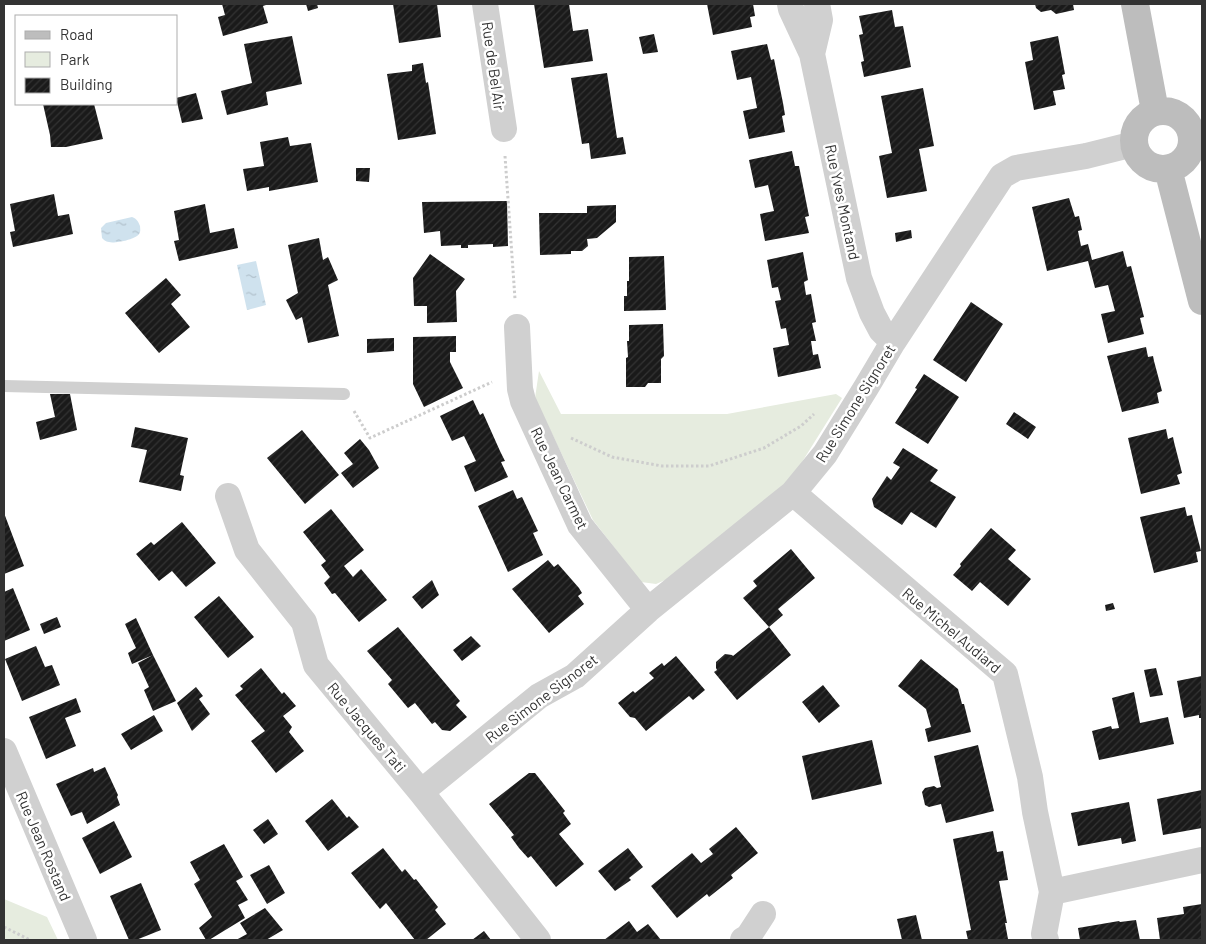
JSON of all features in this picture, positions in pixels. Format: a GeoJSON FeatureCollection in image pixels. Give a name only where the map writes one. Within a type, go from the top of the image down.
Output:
{"type":"FeatureCollection","features":[{"type":"Feature","properties":{"kind":"street","name":"Rue de Bel Air"},"geometry":{"type":"LineString","coordinates":[[485,4],[504,129]]}},
{"type":"Feature","properties":{"kind":"street","name":"Rue Yves Montand"},"geometry":{"type":"LineString","coordinates":[[790,4],[812,54],[859,278],[880,330],[893,342]]}},
{"type":"Feature","properties":{"kind":"street","name":"Rue Yves Montand"},"geometry":{"type":"LineString","coordinates":[[812,54],[820,20],[818,4]]}},
{"type":"Feature","properties":{"kind":"street"},"geometry":{"type":"LineString","coordinates":[[1135,4],[1155,112]]}},
{"type":"Feature","properties":{"kind":"street"},"geometry":{"type":"LineString","coordinates":[[1165,111],[1174,113],[1197,133],[1185,160],[1177,166],[1168,169],[1159,169],[1142,161],[1134,144],[1134,136],[1141,120],[1155,112],[1165,111]]}},
{"type":"Feature","properties":{"kind":"street","name":"Rue Simone Signoret"},"geometry":{"type":"LineString","coordinates":[[421,792],[539,696],[575,676],[648,610],[793,493],[825,454],[893,342],[1002,176],[1016,168],[1086,156],[1134,144]]}},
{"type":"Feature","properties":{"kind":"street"},"geometry":{"type":"LineString","coordinates":[[1168,169],[1202,301]]}},
{"type":"Feature","properties":{"kind":"street","name":"Rue Jean Carmet"},"geometry":{"type":"LineString","coordinates":[[517,327],[522,401],[580,525],[648,610]]}},
{"type":"Feature","properties":{"kind":"street","name":"Rue Michel Audiard"},"geometry":{"type":"LineString","coordinates":[[793,493],[1005,674],[1030,777],[1035,812],[1052,892]]}},
{"type":"Feature","properties":{"kind":"street","name":"Rue Jacques Tati"},"geometry":{"type":"LineString","coordinates":[[228,496],[247,550],[304,622],[316,665],[421,792],[538,940]]}},
{"type":"Feature","properties":{"kind":"street","name":"Rue Jean Rostand"},"geometry":{"type":"LineString","coordinates":[[4,751],[84,940]]}},
{"type":"Feature","properties":{"kind":"street"},"geometry":{"type":"LineString","coordinates":[[1046,940],[1044,934],[1052,892],[1202,860]]}},
{"type":"Feature","properties":{"kind":"street"},"geometry":{"type":"LineString","coordinates":[[743,940],[748,937],[763,914]]}},
{"type":"Feature","properties":{"kind":"lane"},"geometry":{"type":"LineString","coordinates":[[4,386],[344,394]]}},
{"type":"Feature","properties":{"kind":"path"},"geometry":{"type":"LineString","coordinates":[[504,129],[517,327]]}},
{"type":"Feature","properties":{"kind":"path"},"geometry":{"type":"LineString","coordinates":[[344,394],[370,438],[491,382],[520,389]]}},
{"type":"Feature","properties":{"kind":"path"},"geometry":{"type":"LineString","coordinates":[[568,436],[612,457],[662,466],[709,466],[764,448],[801,426],[815,413]]}},
{"type":"Feature","properties":{"kind":"path"},"geometry":{"type":"LineString","coordinates":[[4,927],[30,940]]}},
{"type":"Feature","properties":{"kind":"green space"},"geometry":{"type":"Polygon","coordinates":[[[539,371],[561,414],[727,414],[836,394],[842,398],[792,478],[670,578],[656,584],[641,582],[593,520],[535,398],[539,371]]]}},
{"type":"Feature","properties":{"kind":"green space"},"geometry":{"type":"Polygon","coordinates":[[[4,899],[47,917],[58,940],[4,940],[4,899]]]}},
{"type":"Feature","properties":{"kind":"water"},"geometry":{"type":"Polygon","coordinates":[[[132,217],[137,220],[140,226],[140,232],[137,236],[116,242],[107,241],[102,238],[101,228],[106,223],[132,217]]]}},
{"type":"Feature","properties":{"kind":"water"},"geometry":{"type":"Polygon","coordinates":[[[256,261],[266,305],[247,310],[237,265],[256,261]]]}},
{"type":"Feature","properties":{"kind":"building"},"geometry":{"type":"Polygon","coordinates":[[[222,4],[269,4],[263,6],[268,23],[223,36],[218,17],[225,15],[222,4]]]}},
{"type":"Feature","properties":{"kind":"building"},"geometry":{"type":"Polygon","coordinates":[[[306,4],[317,4],[318,8],[308,11],[306,4]]]}},
{"type":"Feature","properties":{"kind":"building"},"geometry":{"type":"Polygon","coordinates":[[[393,4],[437,4],[441,37],[399,43],[393,4]]]}},
{"type":"Feature","properties":{"kind":"building"},"geometry":{"type":"Polygon","coordinates":[[[534,4],[569,4],[573,31],[588,29],[593,61],[544,68],[534,4]]]}},
{"type":"Feature","properties":{"kind":"building"},"geometry":{"type":"Polygon","coordinates":[[[707,4],[753,4],[755,16],[750,17],[752,27],[713,35],[707,4]]]}},
{"type":"Feature","properties":{"kind":"building"},"geometry":{"type":"Polygon","coordinates":[[[1035,4],[1073,4],[1074,10],[1056,14],[1051,10],[1041,12],[1036,8],[1035,4]]]}},
{"type":"Feature","properties":{"kind":"building"},"geometry":{"type":"Polygon","coordinates":[[[892,10],[895,27],[903,26],[911,67],[864,77],[861,62],[864,61],[859,35],[863,34],[859,16],[892,10]]]}},
{"type":"Feature","properties":{"kind":"building"},"geometry":{"type":"Polygon","coordinates":[[[654,34],[658,52],[643,54],[639,37],[654,34]]]}},
{"type":"Feature","properties":{"kind":"building"},"geometry":{"type":"Polygon","coordinates":[[[292,36],[302,84],[266,92],[268,105],[227,115],[221,91],[252,83],[244,44],[292,36]]]}},
{"type":"Feature","properties":{"kind":"building"},"geometry":{"type":"Polygon","coordinates":[[[1058,36],[1065,74],[1062,75],[1065,89],[1053,91],[1056,105],[1034,110],[1025,62],[1033,60],[1030,42],[1058,36]]]}},
{"type":"Feature","properties":{"kind":"building"},"geometry":{"type":"Polygon","coordinates":[[[767,44],[771,60],[774,59],[785,115],[782,116],[785,132],[749,139],[743,111],[757,108],[751,77],[737,80],[731,51],[767,44]]]}},
{"type":"Feature","properties":{"kind":"building"},"geometry":{"type":"Polygon","coordinates":[[[423,63],[436,134],[398,140],[387,74],[412,71],[412,65],[423,63]]]}},
{"type":"Feature","properties":{"kind":"building"},"geometry":{"type":"Polygon","coordinates":[[[607,73],[617,138],[623,137],[626,154],[591,159],[589,143],[582,144],[571,78],[607,73]]]}},
{"type":"Feature","properties":{"kind":"building"},"geometry":{"type":"Polygon","coordinates":[[[923,88],[934,146],[919,149],[927,191],[887,198],[879,156],[892,153],[881,96],[923,88]]]}},
{"type":"Feature","properties":{"kind":"building"},"geometry":{"type":"Polygon","coordinates":[[[196,93],[203,119],[182,123],[178,98],[196,93]]]}},
{"type":"Feature","properties":{"kind":"building"},"geometry":{"type":"Polygon","coordinates":[[[43,105],[94,105],[103,139],[66,147],[51,147],[43,105]]]}},
{"type":"Feature","properties":{"kind":"building"},"geometry":{"type":"Polygon","coordinates":[[[288,137],[290,146],[311,143],[318,182],[269,191],[269,187],[247,191],[243,169],[264,166],[260,142],[288,137]]]}},
{"type":"Feature","properties":{"kind":"building"},"geometry":{"type":"Polygon","coordinates":[[[792,151],[795,166],[799,166],[809,216],[805,217],[809,233],[765,241],[760,214],[774,211],[768,185],[755,188],[749,160],[792,151]]]}},
{"type":"Feature","properties":{"kind":"building"},"geometry":{"type":"Polygon","coordinates":[[[356,168],[370,168],[369,182],[356,181],[356,168]]]}},
{"type":"Feature","properties":{"kind":"building"},"geometry":{"type":"Polygon","coordinates":[[[54,194],[58,216],[69,214],[73,234],[13,247],[10,232],[15,231],[10,204],[54,194]]]}},
{"type":"Feature","properties":{"kind":"building"},"geometry":{"type":"Polygon","coordinates":[[[1069,198],[1075,217],[1079,216],[1082,230],[1078,231],[1081,246],[1088,244],[1092,260],[1123,251],[1127,267],[1131,266],[1144,317],[1140,318],[1144,334],[1108,343],[1101,314],[1115,311],[1108,285],[1095,288],[1088,261],[1047,271],[1032,207],[1069,198]]]}},
{"type":"Feature","properties":{"kind":"building"},"geometry":{"type":"Polygon","coordinates":[[[507,201],[508,246],[493,247],[493,244],[468,245],[468,248],[461,248],[461,245],[441,246],[440,231],[424,233],[422,202],[507,201]]]}},
{"type":"Feature","properties":{"kind":"building"},"geometry":{"type":"Polygon","coordinates":[[[205,204],[210,233],[234,228],[238,248],[179,261],[174,241],[179,240],[174,211],[205,204]]]}},
{"type":"Feature","properties":{"kind":"building"},"geometry":{"type":"Polygon","coordinates":[[[616,205],[616,222],[597,238],[587,239],[588,246],[582,251],[571,251],[571,254],[540,255],[539,213],[587,213],[587,206],[616,205]]]}},
{"type":"Feature","properties":{"kind":"building"},"geometry":{"type":"Polygon","coordinates":[[[911,230],[912,238],[896,242],[895,233],[911,230]]]}},
{"type":"Feature","properties":{"kind":"building"},"geometry":{"type":"Polygon","coordinates":[[[319,238],[323,260],[328,257],[338,280],[328,285],[339,336],[308,343],[302,317],[296,320],[286,300],[298,293],[288,245],[319,238]]]}},
{"type":"Feature","properties":{"kind":"building"},"geometry":{"type":"Polygon","coordinates":[[[803,252],[808,280],[804,282],[806,295],[811,294],[816,322],[812,323],[816,341],[811,341],[813,355],[818,354],[821,368],[778,377],[773,348],[789,345],[786,328],[781,329],[775,301],[781,300],[778,287],[772,288],[767,260],[803,252]]]}},
{"type":"Feature","properties":{"kind":"building"},"geometry":{"type":"Polygon","coordinates":[[[430,254],[465,279],[456,291],[457,322],[427,323],[427,306],[414,306],[413,278],[430,254]]]}},
{"type":"Feature","properties":{"kind":"building"},"geometry":{"type":"Polygon","coordinates":[[[664,256],[666,310],[624,311],[624,296],[627,296],[627,281],[629,281],[629,257],[664,256]]]}},
{"type":"Feature","properties":{"kind":"building"},"geometry":{"type":"Polygon","coordinates":[[[166,278],[181,295],[171,304],[190,327],[159,353],[125,313],[166,278]]]}},
{"type":"Feature","properties":{"kind":"building"},"geometry":{"type":"Polygon","coordinates":[[[971,302],[1003,324],[966,382],[933,360],[971,302]]]}},
{"type":"Feature","properties":{"kind":"building"},"geometry":{"type":"Polygon","coordinates":[[[663,324],[664,356],[661,359],[661,383],[648,383],[645,387],[626,387],[629,325],[663,324]]]}},
{"type":"Feature","properties":{"kind":"building"},"geometry":{"type":"Polygon","coordinates":[[[456,336],[456,352],[450,352],[450,362],[463,388],[424,407],[413,384],[413,337],[456,336]]]}},
{"type":"Feature","properties":{"kind":"building"},"geometry":{"type":"Polygon","coordinates":[[[394,338],[394,351],[367,353],[367,339],[394,338]]]}},
{"type":"Feature","properties":{"kind":"building"},"geometry":{"type":"Polygon","coordinates":[[[1146,347],[1148,357],[1153,356],[1162,391],[1157,393],[1159,403],[1122,412],[1107,356],[1146,347]]]}},
{"type":"Feature","properties":{"kind":"building"},"geometry":{"type":"Polygon","coordinates":[[[924,374],[959,397],[928,444],[895,423],[917,389],[915,388],[924,374]]]}},
{"type":"Feature","properties":{"kind":"building"},"geometry":{"type":"Polygon","coordinates":[[[50,394],[70,394],[77,430],[40,440],[36,422],[55,417],[50,394]]]}},
{"type":"Feature","properties":{"kind":"building"},"geometry":{"type":"Polygon","coordinates":[[[473,400],[480,415],[483,413],[505,461],[501,462],[508,477],[475,492],[464,466],[476,461],[464,436],[452,441],[440,416],[473,400]]]}},
{"type":"Feature","properties":{"kind":"building"},"geometry":{"type":"Polygon","coordinates":[[[1014,412],[1036,427],[1028,439],[1006,424],[1014,412]]]}},
{"type":"Feature","properties":{"kind":"building"},"geometry":{"type":"Polygon","coordinates":[[[135,427],[188,438],[180,475],[184,476],[181,491],[139,482],[147,450],[131,447],[135,427]]]}},
{"type":"Feature","properties":{"kind":"building"},"geometry":{"type":"Polygon","coordinates":[[[1166,429],[1168,439],[1173,437],[1182,473],[1177,475],[1180,484],[1141,494],[1128,438],[1166,429]]]}},
{"type":"Feature","properties":{"kind":"building"},"geometry":{"type":"Polygon","coordinates":[[[302,430],[339,475],[305,504],[267,458],[302,430]]]}},
{"type":"Feature","properties":{"kind":"building"},"geometry":{"type":"Polygon","coordinates":[[[360,439],[379,468],[353,488],[341,473],[353,464],[344,453],[360,439]]]}},
{"type":"Feature","properties":{"kind":"building"},"geometry":{"type":"Polygon","coordinates":[[[903,448],[938,470],[930,481],[956,497],[936,528],[911,512],[902,525],[874,507],[872,499],[887,476],[891,480],[900,467],[893,463],[903,448]]]}},
{"type":"Feature","properties":{"kind":"building"},"geometry":{"type":"Polygon","coordinates":[[[513,490],[517,499],[522,497],[538,531],[533,533],[543,555],[508,572],[478,506],[513,490]]]}},
{"type":"Feature","properties":{"kind":"building"},"geometry":{"type":"Polygon","coordinates":[[[1185,507],[1187,516],[1192,515],[1201,551],[1196,552],[1198,562],[1154,573],[1140,517],[1185,507]]]}},
{"type":"Feature","properties":{"kind":"building"},"geometry":{"type":"Polygon","coordinates":[[[331,509],[364,550],[344,566],[353,577],[361,569],[387,600],[359,622],[335,593],[332,594],[324,583],[330,577],[321,565],[326,561],[303,532],[331,509]]]}},
{"type":"Feature","properties":{"kind":"building"},"geometry":{"type":"Polygon","coordinates":[[[4,513],[24,566],[4,574],[4,513]]]}},
{"type":"Feature","properties":{"kind":"building"},"geometry":{"type":"Polygon","coordinates":[[[182,522],[216,563],[186,587],[172,571],[159,581],[136,554],[151,542],[154,545],[182,522]]]}},
{"type":"Feature","properties":{"kind":"building"},"geometry":{"type":"Polygon","coordinates":[[[991,528],[1016,550],[1008,559],[1031,579],[1008,606],[980,582],[972,591],[953,575],[991,528]]]}},
{"type":"Feature","properties":{"kind":"building"},"geometry":{"type":"Polygon","coordinates":[[[791,549],[815,578],[778,609],[783,615],[769,627],[743,598],[757,586],[753,581],[791,549]]]}},
{"type":"Feature","properties":{"kind":"building"},"geometry":{"type":"Polygon","coordinates":[[[548,560],[554,567],[558,564],[579,588],[582,593],[578,596],[584,604],[549,633],[512,589],[548,560]]]}},
{"type":"Feature","properties":{"kind":"building"},"geometry":{"type":"Polygon","coordinates":[[[432,580],[439,595],[422,609],[412,597],[432,580]]]}},
{"type":"Feature","properties":{"kind":"building"},"geometry":{"type":"Polygon","coordinates":[[[13,588],[30,630],[4,641],[4,592],[13,588]]]}},
{"type":"Feature","properties":{"kind":"building"},"geometry":{"type":"Polygon","coordinates":[[[219,596],[254,637],[228,658],[194,617],[219,596]]]}},
{"type":"Feature","properties":{"kind":"building"},"geometry":{"type":"Polygon","coordinates":[[[1113,603],[1115,609],[1106,611],[1105,605],[1113,603]]]}},
{"type":"Feature","properties":{"kind":"building"},"geometry":{"type":"Polygon","coordinates":[[[57,617],[61,627],[44,634],[40,624],[57,617]]]}},
{"type":"Feature","properties":{"kind":"building"},"geometry":{"type":"Polygon","coordinates":[[[136,618],[153,655],[132,664],[128,653],[136,648],[125,624],[136,618]]]}},
{"type":"Feature","properties":{"kind":"building"},"geometry":{"type":"Polygon","coordinates":[[[398,627],[460,701],[456,705],[467,717],[450,731],[442,730],[435,722],[432,724],[415,703],[408,708],[388,684],[392,680],[367,651],[398,627]]]}},
{"type":"Feature","properties":{"kind":"building"},"geometry":{"type":"Polygon","coordinates":[[[769,627],[791,655],[737,700],[714,672],[717,670],[716,662],[725,654],[733,656],[769,627]]]}},
{"type":"Feature","properties":{"kind":"building"},"geometry":{"type":"Polygon","coordinates":[[[471,636],[481,646],[462,661],[453,650],[471,636]]]}},
{"type":"Feature","properties":{"kind":"building"},"geometry":{"type":"Polygon","coordinates":[[[36,646],[45,667],[52,665],[60,685],[22,701],[5,659],[36,646]]]}},
{"type":"Feature","properties":{"kind":"building"},"geometry":{"type":"Polygon","coordinates":[[[153,655],[176,701],[153,711],[144,690],[149,687],[138,663],[153,655]]]}},
{"type":"Feature","properties":{"kind":"building"},"geometry":{"type":"Polygon","coordinates":[[[676,656],[705,690],[693,700],[689,696],[646,731],[618,703],[654,678],[649,673],[662,663],[664,666],[676,656]]]}},
{"type":"Feature","properties":{"kind":"building"},"geometry":{"type":"Polygon","coordinates":[[[921,659],[958,689],[971,732],[928,742],[925,729],[931,727],[926,709],[898,686],[921,659]]]}},
{"type":"Feature","properties":{"kind":"building"},"geometry":{"type":"Polygon","coordinates":[[[261,668],[282,694],[284,692],[296,706],[283,716],[292,727],[289,732],[304,751],[276,773],[251,741],[265,731],[235,695],[243,689],[240,686],[261,668]]]}},
{"type":"Feature","properties":{"kind":"building"},"geometry":{"type":"Polygon","coordinates":[[[1156,668],[1163,695],[1150,697],[1144,670],[1156,668]]]}},
{"type":"Feature","properties":{"kind":"building"},"geometry":{"type":"Polygon","coordinates":[[[1202,676],[1202,718],[1199,718],[1199,715],[1184,718],[1177,681],[1202,676]]]}},
{"type":"Feature","properties":{"kind":"building"},"geometry":{"type":"Polygon","coordinates":[[[823,685],[840,706],[819,723],[802,702],[823,685]]]}},
{"type":"Feature","properties":{"kind":"building"},"geometry":{"type":"Polygon","coordinates":[[[196,687],[203,696],[199,699],[210,714],[192,731],[177,703],[196,687]]]}},
{"type":"Feature","properties":{"kind":"building"},"geometry":{"type":"Polygon","coordinates":[[[1134,692],[1140,723],[1168,717],[1174,744],[1099,760],[1092,731],[1111,726],[1112,729],[1119,728],[1112,698],[1134,692]]]}},
{"type":"Feature","properties":{"kind":"building"},"geometry":{"type":"Polygon","coordinates":[[[76,698],[81,712],[65,718],[76,746],[46,759],[29,717],[76,698]]]}},
{"type":"Feature","properties":{"kind":"building"},"geometry":{"type":"Polygon","coordinates":[[[154,715],[163,731],[131,750],[121,734],[154,715]]]}},
{"type":"Feature","properties":{"kind":"building"},"geometry":{"type":"Polygon","coordinates":[[[872,740],[882,784],[812,800],[802,756],[872,740]]]}},
{"type":"Feature","properties":{"kind":"building"},"geometry":{"type":"Polygon","coordinates":[[[978,745],[994,811],[946,823],[941,804],[929,807],[925,805],[922,792],[925,788],[941,787],[934,756],[978,745]]]}},
{"type":"Feature","properties":{"kind":"building"},"geometry":{"type":"Polygon","coordinates":[[[105,767],[118,795],[120,805],[87,824],[82,812],[71,816],[56,784],[93,768],[94,772],[105,767]]]}},
{"type":"Feature","properties":{"kind":"building"},"geometry":{"type":"Polygon","coordinates":[[[529,773],[535,773],[565,811],[563,813],[571,824],[559,834],[584,864],[556,887],[531,856],[528,858],[519,848],[511,837],[514,835],[489,804],[529,773]]]}},
{"type":"Feature","properties":{"kind":"building"},"geometry":{"type":"Polygon","coordinates":[[[1202,790],[1202,828],[1163,835],[1157,799],[1202,790]]]}},
{"type":"Feature","properties":{"kind":"building"},"geometry":{"type":"Polygon","coordinates":[[[332,799],[347,818],[349,816],[359,827],[328,851],[305,821],[332,799]]]}},
{"type":"Feature","properties":{"kind":"building"},"geometry":{"type":"Polygon","coordinates":[[[1129,802],[1136,841],[1122,844],[1121,838],[1078,846],[1071,813],[1129,802]]]}},
{"type":"Feature","properties":{"kind":"building"},"geometry":{"type":"Polygon","coordinates":[[[268,819],[278,834],[264,844],[253,830],[268,819]]]}},
{"type":"Feature","properties":{"kind":"building"},"geometry":{"type":"Polygon","coordinates":[[[114,821],[132,857],[100,874],[82,838],[114,821]]]}},
{"type":"Feature","properties":{"kind":"building"},"geometry":{"type":"Polygon","coordinates":[[[736,827],[758,853],[731,875],[733,878],[709,897],[707,894],[677,918],[651,886],[692,853],[701,863],[713,854],[709,849],[736,827]]]}},
{"type":"Feature","properties":{"kind":"building"},"geometry":{"type":"Polygon","coordinates":[[[993,831],[997,852],[1003,851],[1008,880],[999,881],[1008,939],[968,940],[966,931],[971,930],[953,839],[993,831]]]}},
{"type":"Feature","properties":{"kind":"building"},"geometry":{"type":"Polygon","coordinates":[[[224,844],[243,877],[236,881],[248,900],[238,905],[245,918],[206,940],[199,928],[212,917],[194,884],[200,880],[190,862],[224,844]]]}},
{"type":"Feature","properties":{"kind":"building"},"geometry":{"type":"Polygon","coordinates":[[[383,848],[402,872],[405,869],[414,880],[416,879],[438,907],[435,910],[446,924],[426,940],[415,940],[386,903],[380,909],[351,873],[383,848]]]}},
{"type":"Feature","properties":{"kind":"building"},"geometry":{"type":"Polygon","coordinates":[[[628,848],[643,867],[629,878],[631,880],[615,891],[598,871],[628,848]]]}},
{"type":"Feature","properties":{"kind":"building"},"geometry":{"type":"Polygon","coordinates":[[[269,865],[285,893],[267,904],[250,875],[269,865]]]}},
{"type":"Feature","properties":{"kind":"building"},"geometry":{"type":"Polygon","coordinates":[[[141,883],[161,930],[136,940],[129,940],[110,896],[141,883]]]}},
{"type":"Feature","properties":{"kind":"building"},"geometry":{"type":"Polygon","coordinates":[[[1202,904],[1202,940],[1160,940],[1157,918],[1184,914],[1183,907],[1202,904]]]}},
{"type":"Feature","properties":{"kind":"building"},"geometry":{"type":"Polygon","coordinates":[[[265,908],[283,930],[266,940],[236,940],[247,934],[240,923],[265,908]]]}},
{"type":"Feature","properties":{"kind":"building"},"geometry":{"type":"Polygon","coordinates":[[[916,915],[922,940],[902,940],[897,919],[916,915]]]}},
{"type":"Feature","properties":{"kind":"building"},"geometry":{"type":"Polygon","coordinates":[[[1136,920],[1140,940],[1080,940],[1078,928],[1136,920]]]}},
{"type":"Feature","properties":{"kind":"building"},"geometry":{"type":"Polygon","coordinates":[[[629,921],[637,932],[648,924],[661,940],[604,940],[629,921]]]}},
{"type":"Feature","properties":{"kind":"building"},"geometry":{"type":"Polygon","coordinates":[[[484,931],[491,940],[472,940],[484,931]]]}}]}
